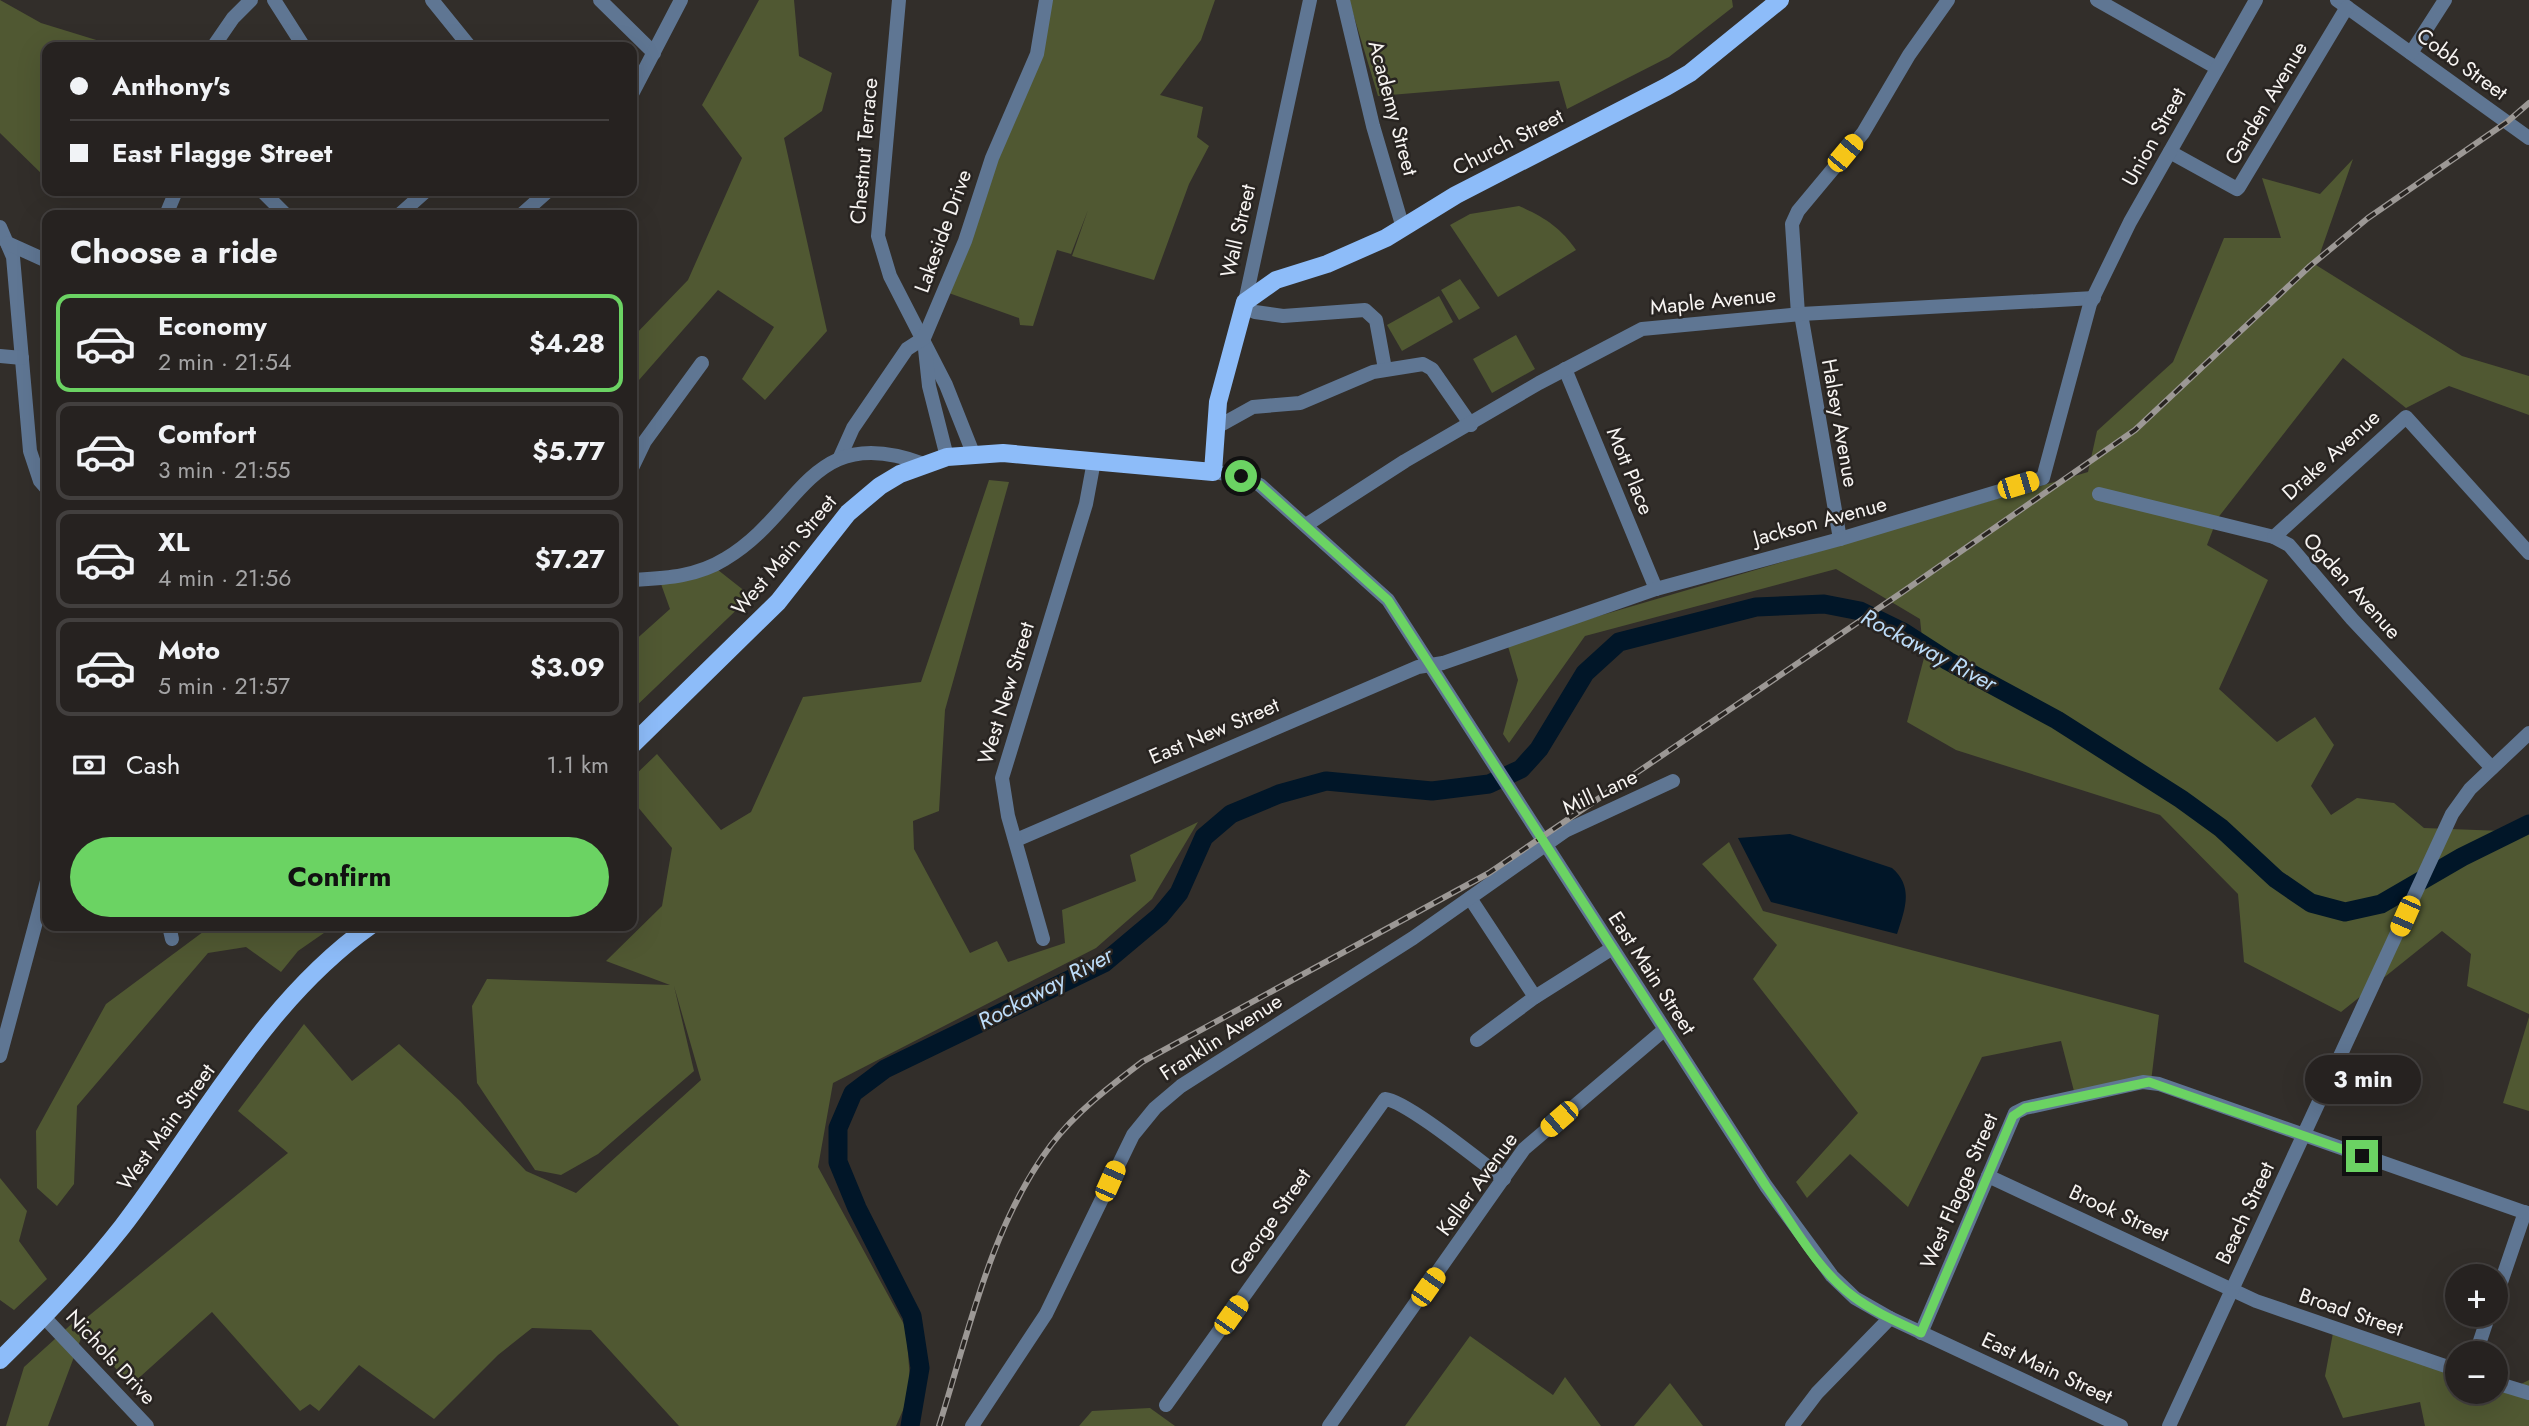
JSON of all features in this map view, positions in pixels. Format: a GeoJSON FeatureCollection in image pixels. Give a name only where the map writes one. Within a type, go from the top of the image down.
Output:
{"type":"FeatureCollection","features":[{"type":"Feature","properties":{"kind":"main road","name":"Church Street"},"geometry":{"type":"LineString","coordinates":[[1244,304],[1276,280],[1366,248],[1455,195],[1690,73],[1780,0]]}},
{"type":"Feature","properties":{"kind":"main road","name":"Wall Street"},"geometry":{"type":"LineString","coordinates":[[1213,472],[1225,367],[1244,304]]}},
{"type":"Feature","properties":{"kind":"main road","name":"West Main Street"},"geometry":{"type":"LineString","coordinates":[[637,740],[778,602],[848,513],[880,486],[924,464],[973,453],[1023,454],[1213,472]]}},
{"type":"Feature","properties":{"kind":"main road","name":"West Main Street"},"geometry":{"type":"LineString","coordinates":[[0,1360],[44,1317],[122,1227],[294,990],[363,931]]}},
{"type":"Feature","properties":{"kind":"street"},"geometry":{"type":"LineString","coordinates":[[216,42],[233,18],[251,0]]}},
{"type":"Feature","properties":{"kind":"street"},"geometry":{"type":"LineString","coordinates":[[274,0],[301,42]]}},
{"type":"Feature","properties":{"kind":"street"},"geometry":{"type":"LineString","coordinates":[[600,0],[654,53]]}},
{"type":"Feature","properties":{"kind":"street"},"geometry":{"type":"LineString","coordinates":[[637,85],[681,0]]}},
{"type":"Feature","properties":{"kind":"street","name":"Chestnut Terrace"},"geometry":{"type":"LineString","coordinates":[[899,0],[878,236],[890,276],[912,323],[923,338],[973,453]]}},
{"type":"Feature","properties":{"kind":"street","name":"Lakeside Drive"},"geometry":{"type":"LineString","coordinates":[[840,457],[853,428],[907,349],[923,338],[965,240],[992,158],[1037,54],[1046,0]]}},
{"type":"Feature","properties":{"kind":"street","name":"Wall Street"},"geometry":{"type":"LineString","coordinates":[[1244,304],[1254,268],[1310,0]]}},
{"type":"Feature","properties":{"kind":"street","name":"Academy Street"},"geometry":{"type":"LineString","coordinates":[[1343,0],[1373,126],[1402,228]]}},
{"type":"Feature","properties":{"kind":"street","name":"Halsey Avenue"},"geometry":{"type":"LineString","coordinates":[[1840,539],[1800,314],[1792,236],[1795,217],[1863,133],[1909,55],[1948,0]]}},
{"type":"Feature","properties":{"kind":"street"},"geometry":{"type":"LineString","coordinates":[[2097,0],[2217,68]]}},
{"type":"Feature","properties":{"kind":"street","name":"Union Street"},"geometry":{"type":"LineString","coordinates":[[2094,298],[2170,152],[2256,0]]}},
{"type":"Feature","properties":{"kind":"street"},"geometry":{"type":"LineString","coordinates":[[2411,53],[2445,0]]}},
{"type":"Feature","properties":{"kind":"street"},"geometry":{"type":"LineString","coordinates":[[435,1],[466,42]]}},
{"type":"Feature","properties":{"kind":"street","name":"Cobb Street"},"geometry":{"type":"LineString","coordinates":[[2342,4],[2529,138]]}},
{"type":"Feature","properties":{"kind":"street","name":"Garden Avenue"},"geometry":{"type":"LineString","coordinates":[[2170,152],[2222,182],[2236,189],[2239,187],[2342,4]]}},
{"type":"Feature","properties":{"kind":"street"},"geometry":{"type":"LineString","coordinates":[[267,196],[281,210]]}},
{"type":"Feature","properties":{"kind":"street"},"geometry":{"type":"LineString","coordinates":[[405,210],[420,196]]}},
{"type":"Feature","properties":{"kind":"street"},"geometry":{"type":"LineString","coordinates":[[527,210],[542,196]]}},
{"type":"Feature","properties":{"kind":"street"},"geometry":{"type":"LineString","coordinates":[[0,227],[13,257],[30,451],[42,483]]}},
{"type":"Feature","properties":{"kind":"street"},"geometry":{"type":"LineString","coordinates":[[7,243],[42,259]]}},
{"type":"Feature","properties":{"kind":"street"},"geometry":{"type":"LineString","coordinates":[[1254,268],[1276,280]]}},
{"type":"Feature","properties":{"kind":"street","name":"Maple Avenue"},"geometry":{"type":"LineString","coordinates":[[1306,525],[1405,461],[1565,369],[1654,326],[1800,314],[2094,298]]}},
{"type":"Feature","properties":{"kind":"street","name":"Jackson Avenue"},"geometry":{"type":"LineString","coordinates":[[1430,664],[1443,663],[1656,589],[1840,539],[2043,478],[2054,427],[2094,298]]}},
{"type":"Feature","properties":{"kind":"street"},"geometry":{"type":"LineString","coordinates":[[1244,304],[1283,316],[1365,310],[1376,320],[1385,369]]}},
{"type":"Feature","properties":{"kind":"street","name":"Chestnut Terrace"},"geometry":{"type":"LineString","coordinates":[[923,338],[929,386],[947,457]]}},
{"type":"Feature","properties":{"kind":"street"},"geometry":{"type":"LineString","coordinates":[[0,356],[22,358]]}},
{"type":"Feature","properties":{"kind":"street"},"geometry":{"type":"LineString","coordinates":[[637,458],[645,441],[702,363]]}},
{"type":"Feature","properties":{"kind":"street"},"geometry":{"type":"LineString","coordinates":[[1217,427],[1253,407],[1300,403],[1385,369],[1428,364],[1471,425]]}},
{"type":"Feature","properties":{"kind":"street","name":"Mott Place"},"geometry":{"type":"LineString","coordinates":[[1565,369],[1656,589]]}},
{"type":"Feature","properties":{"kind":"street","name":"Drake Avenue"},"geometry":{"type":"LineString","coordinates":[[2274,537],[2406,417],[2529,553]]}},
{"type":"Feature","properties":{"kind":"street"},"geometry":{"type":"LineString","coordinates":[[637,580],[687,575],[726,559],[752,538],[806,483],[840,457],[877,454],[903,456],[924,464]]}},
{"type":"Feature","properties":{"kind":"street","name":"West New Street"},"geometry":{"type":"LineString","coordinates":[[1043,939],[1002,778],[1086,504],[1094,461]]}},
{"type":"Feature","properties":{"kind":"street","name":"East Main Street"},"geometry":{"type":"LineString","coordinates":[[1213,472],[1251,479],[1388,600],[1664,1030],[1808,1245],[1845,1290],[1921,1333],[2121,1426]]}},
{"type":"Feature","properties":{"kind":"street","name":"Ogden Avenue"},"geometry":{"type":"LineString","coordinates":[[2099,494],[2274,537],[2289,545],[2352,619],[2492,768]]}},
{"type":"Feature","properties":{"kind":"street","name":"East New Street"},"geometry":{"type":"LineString","coordinates":[[1016,839],[1217,750],[1430,664]]}},
{"type":"Feature","properties":{"kind":"street","name":"Beach Street"},"geometry":{"type":"LineString","coordinates":[[2169,1426],[2452,814],[2470,789],[2529,733]]}},
{"type":"Feature","properties":{"kind":"street","name":"Mill Lane"},"geometry":{"type":"LineString","coordinates":[[1546,844],[1565,831],[1673,781]]}},
{"type":"Feature","properties":{"kind":"street","name":"Franklin Avenue"},"geometry":{"type":"LineString","coordinates":[[972,1426],[1036,1331],[1121,1156],[1154,1108],[1181,1086],[1413,938],[1546,844]]}},
{"type":"Feature","properties":{"kind":"street"},"geometry":{"type":"LineString","coordinates":[[1470,898],[1535,997]]}},
{"type":"Feature","properties":{"kind":"street"},"geometry":{"type":"LineString","coordinates":[[0,1056],[42,900]]}},
{"type":"Feature","properties":{"kind":"street"},"geometry":{"type":"LineString","coordinates":[[1477,1040],[1535,997],[1611,949]]}},
{"type":"Feature","properties":{"kind":"street","name":"Keller Avenue"},"geometry":{"type":"LineString","coordinates":[[1329,1426],[1524,1149],[1664,1030]]}},
{"type":"Feature","properties":{"kind":"street","name":"West Flagge Street"},"geometry":{"type":"LineString","coordinates":[[1921,1333],[2013,1116],[2018,1110],[2143,1082],[2159,1084],[2305,1136]]}},
{"type":"Feature","properties":{"kind":"street","name":"George Street"},"geometry":{"type":"LineString","coordinates":[[1166,1405],[1385,1100],[1393,1101],[1422,1119],[1504,1179]]}},
{"type":"Feature","properties":{"kind":"street"},"geometry":{"type":"LineString","coordinates":[[2305,1136],[2527,1213],[2508,1264]]}},
{"type":"Feature","properties":{"kind":"street","name":"Brook Street"},"geometry":{"type":"LineString","coordinates":[[1988,1176],[2232,1291]]}},
{"type":"Feature","properties":{"kind":"street","name":"Broad Street"},"geometry":{"type":"LineString","coordinates":[[2232,1291],[2314,1323],[2445,1366]]}},
{"type":"Feature","properties":{"kind":"street","name":"Nichols Drive"},"geometry":{"type":"LineString","coordinates":[[44,1317],[148,1426]]}},
{"type":"Feature","properties":{"kind":"street"},"geometry":{"type":"LineString","coordinates":[[1792,1426],[1817,1393],[1891,1318]]}},
{"type":"Feature","properties":{"kind":"street"},"geometry":{"type":"LineString","coordinates":[[2508,1387],[2529,1393]]}},
{"type":"Feature","properties":{"kind":"green space"},"geometry":{"type":"Polygon","coordinates":[[[0,0],[41,23],[103,42],[42,42],[42,174],[0,133],[0,0]]]}},
{"type":"Feature","properties":{"kind":"green space"},"geometry":{"type":"Polygon","coordinates":[[[759,0],[794,0],[799,56],[832,73],[822,111],[784,138],[827,331],[765,400],[742,379],[774,327],[718,290],[637,382],[637,333],[688,280],[742,158],[702,105],[759,0]]]}},
{"type":"Feature","properties":{"kind":"green space"},"geometry":{"type":"Polygon","coordinates":[[[1040,0],[1215,0],[1201,40],[1160,95],[1203,107],[1197,137],[1209,146],[1189,184],[1154,280],[1072,256],[1088,210],[1071,254],[1057,250],[1033,326],[1020,325],[1019,318],[946,292],[1029,80],[1040,0]]]}},
{"type":"Feature","properties":{"kind":"green space"},"geometry":{"type":"Polygon","coordinates":[[[1349,0],[1732,0],[1733,7],[1669,57],[1567,109],[1559,81],[1378,96],[1349,0]]]}},
{"type":"Feature","properties":{"kind":"green space"},"geometry":{"type":"Polygon","coordinates":[[[2353,159],[2316,265],[2462,356],[2529,376],[2529,415],[2449,386],[2406,408],[2343,358],[2217,519],[2207,545],[2268,580],[2219,689],[2277,742],[2315,717],[2334,745],[2311,786],[2331,815],[2357,798],[2394,803],[2424,828],[2529,832],[2529,1014],[2467,986],[2471,954],[2442,931],[2341,1012],[2244,962],[2238,894],[2160,815],[1956,750],[1907,722],[1924,658],[1920,619],[1836,569],[1585,636],[1509,743],[1503,734],[1518,680],[1507,643],[2088,472],[2097,431],[2173,362],[2224,238],[2281,238],[2262,178],[2320,194],[2353,159]]]}},
{"type":"Feature","properties":{"kind":"green space"},"geometry":{"type":"Polygon","coordinates":[[[1519,206],[1551,224],[1576,250],[1498,297],[1450,225],[1470,214],[1519,206]]]}},
{"type":"Feature","properties":{"kind":"green space"},"geometry":{"type":"Polygon","coordinates":[[[1460,279],[1480,308],[1459,320],[1441,290],[1460,279]]]}},
{"type":"Feature","properties":{"kind":"green space"},"geometry":{"type":"Polygon","coordinates":[[[1439,296],[1453,322],[1402,351],[1387,325],[1439,296]]]}},
{"type":"Feature","properties":{"kind":"green space"},"geometry":{"type":"Polygon","coordinates":[[[1516,335],[1535,369],[1492,393],[1473,359],[1516,335]]]}},
{"type":"Feature","properties":{"kind":"green space"},"geometry":{"type":"Polygon","coordinates":[[[989,480],[1009,482],[945,710],[939,811],[913,821],[914,849],[970,953],[997,941],[1008,962],[1065,943],[1062,910],[1136,881],[1130,855],[1198,822],[1152,899],[1096,948],[833,1083],[818,1167],[906,1328],[911,1392],[896,1426],[679,1426],[591,1330],[532,1328],[498,1355],[434,1419],[359,1365],[319,1411],[310,1404],[300,1411],[212,1312],[131,1385],[83,1333],[48,1426],[6,1426],[24,1367],[77,1319],[80,1323],[288,1153],[238,1111],[304,1024],[352,1081],[399,1044],[460,1101],[526,1171],[576,1193],[701,1080],[674,986],[694,1071],[598,1154],[561,1175],[535,1170],[477,1083],[472,1006],[487,979],[670,985],[606,961],[662,906],[672,848],[637,806],[637,773],[657,754],[721,830],[751,812],[803,697],[921,682],[989,480]]]}},
{"type":"Feature","properties":{"kind":"green space"},"geometry":{"type":"Polygon","coordinates":[[[718,570],[751,596],[637,705],[637,639],[670,609],[661,584],[718,570]]]}},
{"type":"Feature","properties":{"kind":"green space"},"geometry":{"type":"Polygon","coordinates":[[[1729,842],[1763,911],[2159,1015],[2151,1082],[2075,1095],[2061,1041],[1982,1057],[1908,1207],[1850,1154],[1807,1198],[1796,1182],[1858,1113],[1753,979],[1777,945],[1702,864],[1729,842]]]}},
{"type":"Feature","properties":{"kind":"green space"},"geometry":{"type":"Polygon","coordinates":[[[204,931],[327,931],[298,951],[281,972],[246,947],[208,953],[77,1106],[74,1184],[57,1206],[37,1188],[36,1131],[106,1004],[204,931]]]}},
{"type":"Feature","properties":{"kind":"green space"},"geometry":{"type":"Polygon","coordinates":[[[2529,1017],[2529,1111],[2503,1103],[2529,1017]]]}},
{"type":"Feature","properties":{"kind":"green space"},"geometry":{"type":"Polygon","coordinates":[[[0,1178],[27,1211],[19,1241],[47,1279],[14,1310],[0,1300],[0,1178]]]}},
{"type":"Feature","properties":{"kind":"green space"},"geometry":{"type":"Polygon","coordinates":[[[2333,1333],[2445,1372],[2445,1404],[2508,1404],[2508,1390],[2529,1380],[2529,1426],[2425,1426],[2420,1402],[2343,1418],[2325,1376],[2333,1333]]]}},
{"type":"Feature","properties":{"kind":"green space"},"geometry":{"type":"Polygon","coordinates":[[[1470,1336],[1553,1395],[1565,1377],[1601,1426],[1405,1426],[1470,1336]]]}},
{"type":"Feature","properties":{"kind":"green space"},"geometry":{"type":"Polygon","coordinates":[[[1670,1383],[1703,1426],[1634,1426],[1670,1383]]]}},
{"type":"Feature","properties":{"kind":"green space"},"geometry":{"type":"Polygon","coordinates":[[[1150,1408],[1175,1426],[1079,1426],[1092,1411],[1150,1408]]]}},
{"type":"Feature","properties":{"kind":"water"},"geometry":{"type":"Polygon","coordinates":[[[1790,834],[1892,868],[1903,883],[1906,899],[1897,934],[1771,902],[1738,838],[1790,834]]]}},
{"type":"Feature","properties":{"kind":"waterway","name":"Rockaway River"},"geometry":{"type":"LineString","coordinates":[[910,1426],[920,1368],[912,1316],[857,1208],[838,1162],[838,1128],[853,1093],[885,1069],[1104,963],[1160,916],[1179,893],[1204,837],[1231,814],[1279,794],[1326,781],[1432,791],[1489,784],[1521,769],[1539,749],[1585,673],[1619,642],[1756,607],[1824,604],[1860,611],[1903,632],[1948,661],[2057,720],[2181,799],[2221,828],[2276,879],[2311,903],[2345,912],[2381,904],[2462,857],[2529,824]]}},
{"type":"Feature","properties":{"kind":"railway"},"geometry":{"type":"LineString","coordinates":[[939,1426],[984,1280],[1012,1209],[1051,1145],[1071,1122],[1105,1091],[1142,1062],[1489,873],[1904,591],[2135,430],[2310,266],[2368,218],[2507,122],[2529,103]]}},
{"type":"Feature","properties":{"kind":"route"},"geometry":{"type":"LineString","coordinates":[[1241,476],[1260,485],[1388,600],[1766,1186],[1832,1276],[1845,1290],[1872,1309],[1921,1333],[2013,1116],[2018,1110],[2149,1082],[2362,1156]]}}]}
